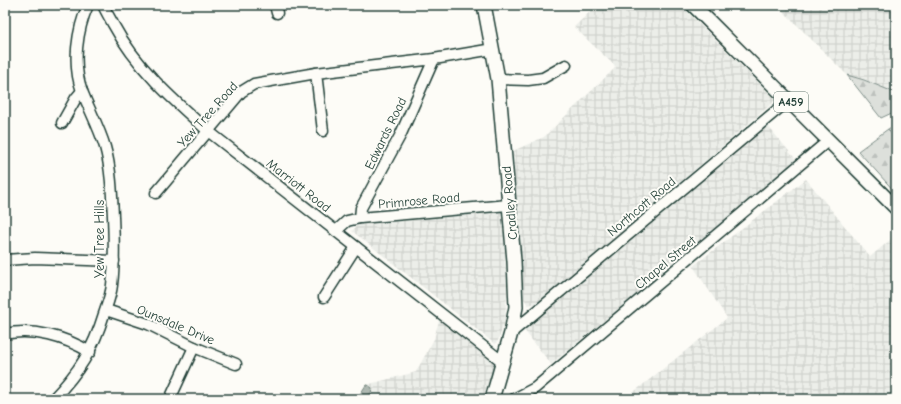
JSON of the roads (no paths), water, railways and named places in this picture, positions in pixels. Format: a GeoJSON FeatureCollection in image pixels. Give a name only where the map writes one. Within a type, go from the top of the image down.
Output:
{"type":"FeatureCollection","features":[{"type":"Feature","properties":{"kind":"main road","name":"Cradley Road"},"geometry":{"type":"LineString","coordinates":[[484,5],[498,79],[514,261],[516,307],[511,333],[492,399]]}},
{"type":"Feature","properties":{"kind":"main road","name":"A459"},"geometry":{"type":"LineString","coordinates":[[693,5],[896,208]]}},
{"type":"Feature","properties":{"kind":"street","name":"Yew Tree Hills"},"geometry":{"type":"LineString","coordinates":[[53,399],[74,376],[90,352],[106,310],[112,286],[114,261],[109,164],[105,146],[82,91],[76,67],[80,28],[88,5]]}},
{"type":"Feature","properties":{"kind":"street","name":"Marriott Road"},"geometry":{"type":"LineString","coordinates":[[104,5],[120,37],[131,53],[146,71],[182,108],[208,131],[502,362]]}},
{"type":"Feature","properties":{"kind":"street","name":"Yew Tree Road"},"geometry":{"type":"LineString","coordinates":[[156,193],[241,92],[254,84],[316,73],[434,59],[493,49]]}},
{"type":"Feature","properties":{"kind":"street","name":"Edwards Road"},"geometry":{"type":"LineString","coordinates":[[360,218],[361,208],[400,136],[434,59]]}},
{"type":"Feature","properties":{"kind":"street"},"geometry":{"type":"LineString","coordinates":[[498,79],[528,80],[543,78],[566,65]]}},
{"type":"Feature","properties":{"kind":"street"},"geometry":{"type":"LineString","coordinates":[[316,73],[323,131]]}},
{"type":"Feature","properties":{"kind":"street"},"geometry":{"type":"LineString","coordinates":[[62,123],[76,98],[82,91]]}},
{"type":"Feature","properties":{"kind":"street","name":"Northcott Road"},"geometry":{"type":"LineString","coordinates":[[511,333],[789,100]]}},
{"type":"Feature","properties":{"kind":"street","name":"Chapel Street"},"geometry":{"type":"LineString","coordinates":[[514,399],[535,388],[829,140]]}},
{"type":"Feature","properties":{"kind":"street","name":"Primrose Road"},"geometry":{"type":"LineString","coordinates":[[336,231],[347,221],[360,218],[508,205]]}},
{"type":"Feature","properties":{"kind":"street"},"geometry":{"type":"LineString","coordinates":[[324,297],[356,247]]}},
{"type":"Feature","properties":{"kind":"street"},"geometry":{"type":"LineString","coordinates":[[5,260],[35,258],[114,261]]}},
{"type":"Feature","properties":{"kind":"street","name":"Ounsdale Drive"},"geometry":{"type":"LineString","coordinates":[[106,310],[148,324],[173,335],[194,347],[236,364]]}},
{"type":"Feature","properties":{"kind":"street"},"geometry":{"type":"LineString","coordinates":[[5,334],[30,333],[60,337],[90,352]]}},
{"type":"Feature","properties":{"kind":"street"},"geometry":{"type":"LineString","coordinates":[[170,399],[194,347]]}},
{"type":"Feature","properties":{"kind":"water"},"geometry":{"type":"Polygon","coordinates":[[[366,385],[372,388],[370,399],[357,399],[366,385]]]}}]}
